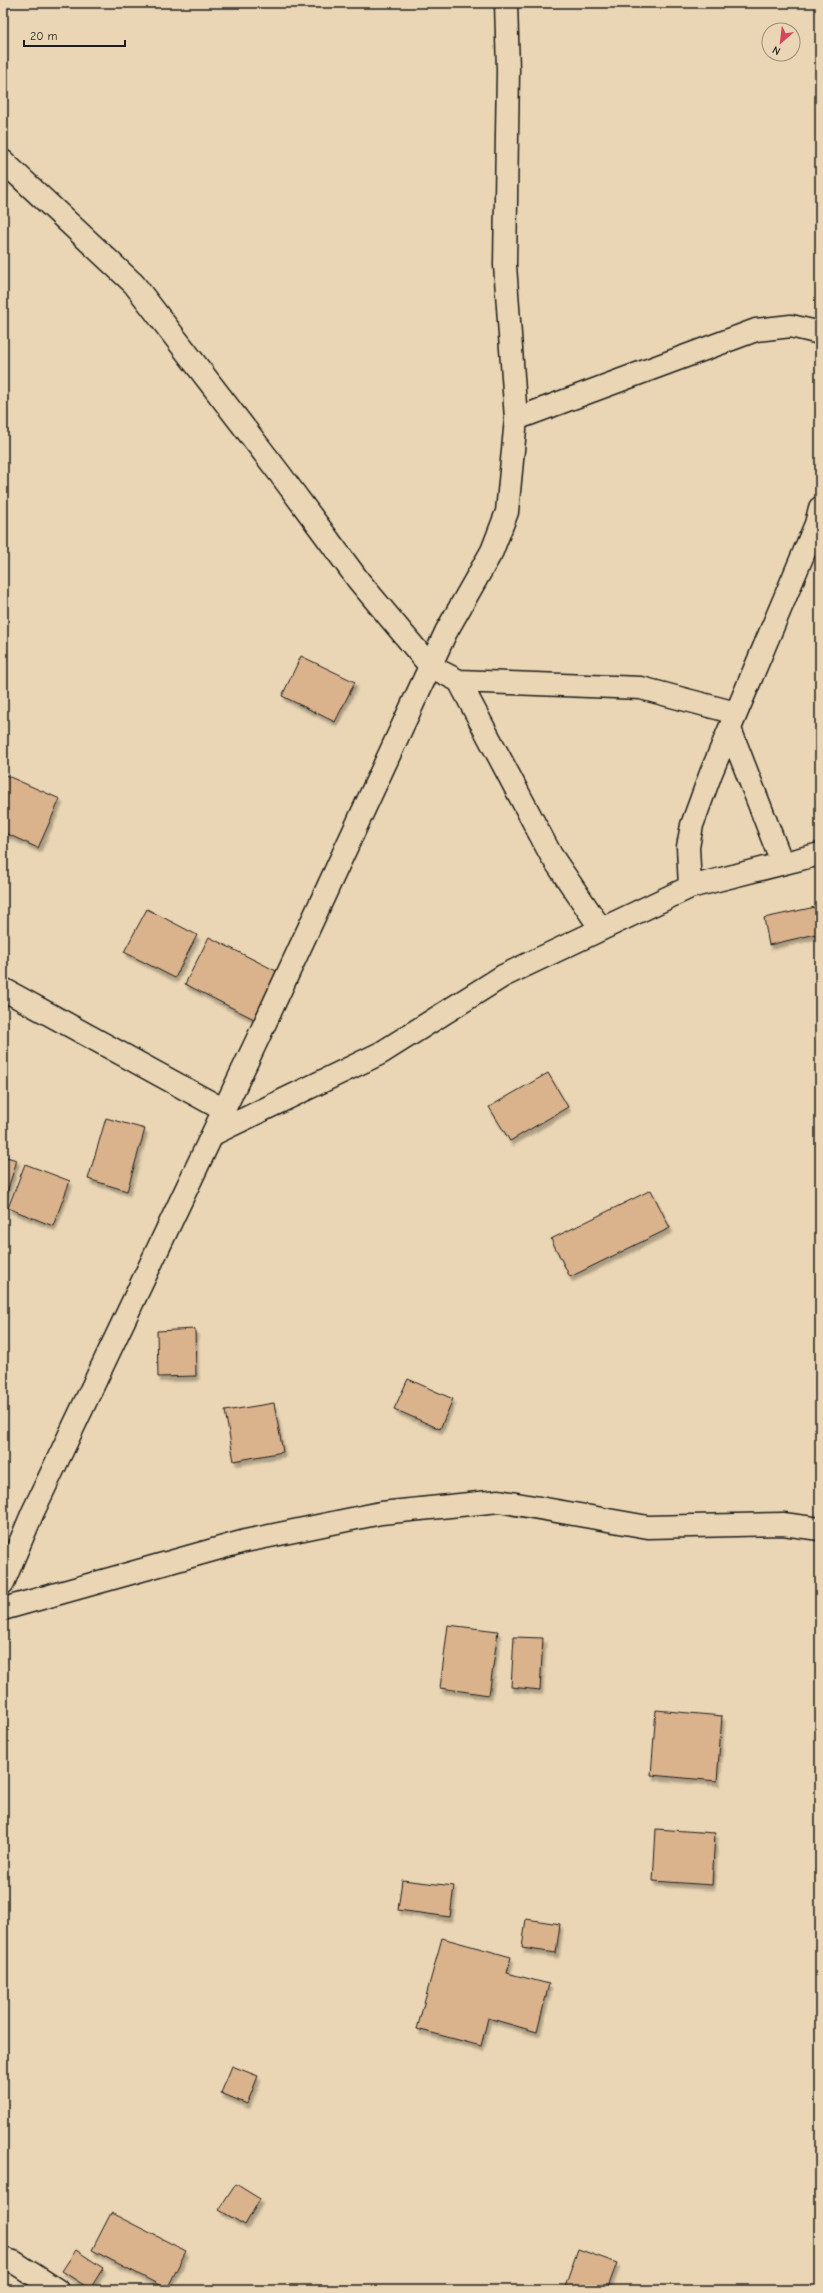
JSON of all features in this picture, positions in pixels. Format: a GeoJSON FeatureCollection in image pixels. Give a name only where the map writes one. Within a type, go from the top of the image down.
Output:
{"type":"FeatureCollection","features":[{"type":"Feature","properties":{"kind":"street"},"geometry":{"type":"LineString","coordinates":[[3,1583],[33,1512],[213,1134],[446,632],[492,551],[507,512],[516,419],[505,264],[508,70],[506,3]]}},
{"type":"Feature","properties":{"kind":"street"},"geometry":{"type":"LineString","coordinates":[[3,161],[134,284],[280,474],[359,581],[430,666],[459,680],[641,688],[733,721]]}},
{"type":"Feature","properties":{"kind":"street"},"geometry":{"type":"LineString","coordinates":[[516,419],[756,330],[791,326],[820,333]]}},
{"type":"Feature","properties":{"kind":"street"},"geometry":{"type":"LineString","coordinates":[[690,887],[688,847],[692,825],[733,721],[816,524],[820,508]]}},
{"type":"Feature","properties":{"kind":"street"},"geometry":{"type":"LineString","coordinates":[[459,680],[551,855],[601,928]]}},
{"type":"Feature","properties":{"kind":"street"},"geometry":{"type":"LineString","coordinates":[[733,721],[782,864]]}},
{"type":"Feature","properties":{"kind":"street"},"geometry":{"type":"LineString","coordinates":[[213,1134],[381,1054],[503,976],[601,928],[690,887],[820,854]]}},
{"type":"Feature","properties":{"kind":"street"},"geometry":{"type":"LineString","coordinates":[[3,989],[224,1110]]}},
{"type":"Feature","properties":{"kind":"street"},"geometry":{"type":"LineString","coordinates":[[3,1609],[245,1541],[381,1513],[499,1501],[648,1527],[783,1524],[820,1529]]}},
{"type":"Feature","properties":{"kind":"street"},"geometry":{"type":"LineString","coordinates":[[3,2259],[14,2262],[57,2290]]}},
{"type":"Feature","properties":{"kind":"building"},"geometry":{"type":"Polygon","coordinates":[[[301,656],[355,682],[335,722],[282,696],[301,656]]]}},
{"type":"Feature","properties":{"kind":"building"},"geometry":{"type":"Polygon","coordinates":[[[3,774],[60,799],[38,848],[3,832],[3,774]]]}},
{"type":"Feature","properties":{"kind":"building"},"geometry":{"type":"Polygon","coordinates":[[[820,906],[820,933],[769,945],[764,918],[820,906]]]}},
{"type":"Feature","properties":{"kind":"building"},"geometry":{"type":"Polygon","coordinates":[[[147,909],[197,935],[175,978],[124,952],[147,909]]]}},
{"type":"Feature","properties":{"kind":"building"},"geometry":{"type":"Polygon","coordinates":[[[209,937],[278,972],[254,1019],[185,984],[209,937]]]}},
{"type":"Feature","properties":{"kind":"building"},"geometry":{"type":"Polygon","coordinates":[[[548,1073],[568,1107],[510,1141],[489,1107],[548,1073]]]}},
{"type":"Feature","properties":{"kind":"building"},"geometry":{"type":"Polygon","coordinates":[[[106,1118],[145,1129],[127,1191],[88,1179],[106,1118]]]}},
{"type":"Feature","properties":{"kind":"building"},"geometry":{"type":"Polygon","coordinates":[[[3,1156],[17,1160],[3,1205],[3,1156]]]}},
{"type":"Feature","properties":{"kind":"building"},"geometry":{"type":"Polygon","coordinates":[[[25,1164],[70,1181],[53,1226],[8,1208],[25,1164]]]}},
{"type":"Feature","properties":{"kind":"building"},"geometry":{"type":"Polygon","coordinates":[[[651,1190],[670,1228],[570,1277],[551,1239],[651,1190]]]}},
{"type":"Feature","properties":{"kind":"building"},"geometry":{"type":"Polygon","coordinates":[[[195,1329],[196,1376],[158,1377],[157,1331],[195,1329]]]}},
{"type":"Feature","properties":{"kind":"building"},"geometry":{"type":"Polygon","coordinates":[[[408,1379],[453,1399],[440,1429],[394,1409],[408,1379]]]}},
{"type":"Feature","properties":{"kind":"building"},"geometry":{"type":"Polygon","coordinates":[[[274,1403],[283,1452],[234,1461],[225,1411],[274,1403]]]}},
{"type":"Feature","properties":{"kind":"building"},"geometry":{"type":"Polygon","coordinates":[[[448,1625],[498,1631],[489,1695],[440,1688],[448,1625]]]}},
{"type":"Feature","properties":{"kind":"building"},"geometry":{"type":"Polygon","coordinates":[[[514,1637],[543,1638],[540,1690],[511,1687],[514,1637]]]}},
{"type":"Feature","properties":{"kind":"building"},"geometry":{"type":"Polygon","coordinates":[[[656,1710],[722,1716],[717,1781],[651,1775],[656,1710]]]}},
{"type":"Feature","properties":{"kind":"building"},"geometry":{"type":"Polygon","coordinates":[[[656,1829],[715,1833],[712,1885],[653,1881],[656,1829]]]}},
{"type":"Feature","properties":{"kind":"building"},"geometry":{"type":"Polygon","coordinates":[[[402,1880],[454,1886],[450,1917],[398,1910],[402,1880]]]}},
{"type":"Feature","properties":{"kind":"building"},"geometry":{"type":"Polygon","coordinates":[[[526,1919],[560,1924],[556,1953],[522,1948],[526,1919]]]}},
{"type":"Feature","properties":{"kind":"building"},"geometry":{"type":"Polygon","coordinates":[[[442,1938],[511,1957],[507,1973],[549,1984],[537,2032],[488,2018],[481,2046],[417,2029],[442,1938]]]}},
{"type":"Feature","properties":{"kind":"building"},"geometry":{"type":"Polygon","coordinates":[[[232,2066],[258,2076],[247,2104],[221,2093],[232,2066]]]}},
{"type":"Feature","properties":{"kind":"building"},"geometry":{"type":"Polygon","coordinates":[[[236,2184],[260,2199],[245,2225],[219,2210],[236,2184]]]}},
{"type":"Feature","properties":{"kind":"building"},"geometry":{"type":"Polygon","coordinates":[[[111,2213],[186,2251],[167,2289],[92,2250],[111,2213]]]}},
{"type":"Feature","properties":{"kind":"building"},"geometry":{"type":"Polygon","coordinates":[[[578,2249],[617,2263],[607,2290],[564,2290],[578,2249]]]}},
{"type":"Feature","properties":{"kind":"building"},"geometry":{"type":"Polygon","coordinates":[[[76,2250],[103,2268],[90,2289],[62,2271],[76,2250]]]}}]}
